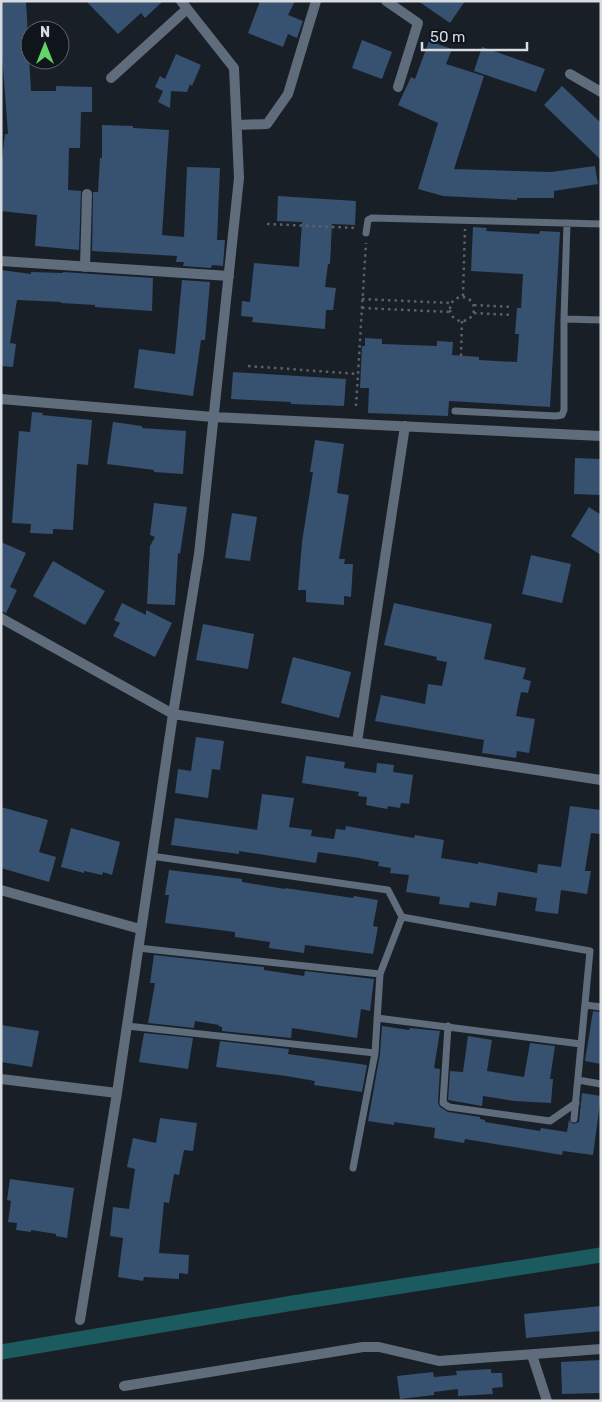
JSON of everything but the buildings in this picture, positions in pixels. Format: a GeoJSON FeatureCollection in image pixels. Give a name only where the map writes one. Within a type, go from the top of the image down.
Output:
{"type":"FeatureCollection","features":[{"type":"Feature","properties":{"kind":"street"},"geometry":{"type":"LineString","coordinates":[[236,125],[267,124],[288,94],[316,1]]}},
{"type":"Feature","properties":{"kind":"street"},"geometry":{"type":"LineString","coordinates":[[386,1],[418,23],[398,87]]}},
{"type":"Feature","properties":{"kind":"street"},"geometry":{"type":"LineString","coordinates":[[80,1320],[117,1092],[151,856],[199,554],[239,178],[234,68],[184,5],[110,78]]}},
{"type":"Feature","properties":{"kind":"street"},"geometry":{"type":"LineString","coordinates":[[570,74],[601,92]]}},
{"type":"Feature","properties":{"kind":"street"},"geometry":{"type":"LineString","coordinates":[[85,267],[87,194]]}},
{"type":"Feature","properties":{"kind":"street"},"geometry":{"type":"LineString","coordinates":[[1,262],[229,276]]}},
{"type":"Feature","properties":{"kind":"street"},"geometry":{"type":"LineString","coordinates":[[1,399],[213,417],[601,436]]}},
{"type":"Feature","properties":{"kind":"street"},"geometry":{"type":"LineString","coordinates":[[357,742],[405,426]]}},
{"type":"Feature","properties":{"kind":"street"},"geometry":{"type":"LineString","coordinates":[[1,618],[173,714],[601,780]]}},
{"type":"Feature","properties":{"kind":"street"},"geometry":{"type":"LineString","coordinates":[[1,890],[140,929]]}},
{"type":"Feature","properties":{"kind":"street"},"geometry":{"type":"LineString","coordinates":[[1,1078],[117,1092]]}},
{"type":"Feature","properties":{"kind":"street"},"geometry":{"type":"LineString","coordinates":[[124,1386],[363,1347],[380,1347],[439,1361],[601,1349]]}},
{"type":"Feature","properties":{"kind":"street"},"geometry":{"type":"LineString","coordinates":[[532,1355],[547,1401]]}},
{"type":"Feature","properties":{"kind":"lane"},"geometry":{"type":"LineString","coordinates":[[366,233],[368,220],[372,218],[601,224]]}},
{"type":"Feature","properties":{"kind":"lane"},"geometry":{"type":"LineString","coordinates":[[455,411],[562,415],[564,410],[567,223]]}},
{"type":"Feature","properties":{"kind":"lane"},"geometry":{"type":"LineString","coordinates":[[564,318],[601,320]]}},
{"type":"Feature","properties":{"kind":"lane"},"geometry":{"type":"LineString","coordinates":[[151,856],[388,890],[402,918],[380,974],[375,1053],[353,1168]]}},
{"type":"Feature","properties":{"kind":"lane"},"geometry":{"type":"LineString","coordinates":[[402,918],[590,951],[574,1119]]}},
{"type":"Feature","properties":{"kind":"lane"},"geometry":{"type":"LineString","coordinates":[[138,948],[380,974]]}},
{"type":"Feature","properties":{"kind":"lane"},"geometry":{"type":"LineString","coordinates":[[585,1004],[601,1007]]}},
{"type":"Feature","properties":{"kind":"lane"},"geometry":{"type":"LineString","coordinates":[[377,1018],[581,1044]]}},
{"type":"Feature","properties":{"kind":"lane"},"geometry":{"type":"LineString","coordinates":[[127,1026],[375,1053]]}},
{"type":"Feature","properties":{"kind":"lane"},"geometry":{"type":"LineString","coordinates":[[448,1026],[443,1103],[449,1107],[550,1121],[576,1103]]}},
{"type":"Feature","properties":{"kind":"lane"},"geometry":{"type":"LineString","coordinates":[[578,1080],[601,1084]]}},
{"type":"Feature","properties":{"kind":"path"},"geometry":{"type":"LineString","coordinates":[[463,296],[466,220]]}},
{"type":"Feature","properties":{"kind":"path"},"geometry":{"type":"LineString","coordinates":[[266,224],[363,229],[366,233],[356,406]]}},
{"type":"Feature","properties":{"kind":"path"},"geometry":{"type":"LineString","coordinates":[[362,299],[451,303],[463,296],[471,300],[474,305],[474,313],[468,320],[462,321],[453,317],[451,303]]}},
{"type":"Feature","properties":{"kind":"path"},"geometry":{"type":"LineString","coordinates":[[474,305],[512,307]]}},
{"type":"Feature","properties":{"kind":"path"},"geometry":{"type":"LineString","coordinates":[[362,308],[451,312]]}},
{"type":"Feature","properties":{"kind":"path"},"geometry":{"type":"LineString","coordinates":[[474,313],[512,315]]}},
{"type":"Feature","properties":{"kind":"path"},"geometry":{"type":"LineString","coordinates":[[461,356],[462,321]]}},
{"type":"Feature","properties":{"kind":"path"},"geometry":{"type":"LineString","coordinates":[[248,366],[358,374]]}},
{"type":"Feature","properties":{"kind":"waterway"},"geometry":{"type":"LineString","coordinates":[[1,1352],[293,1303],[601,1255]]}}]}
